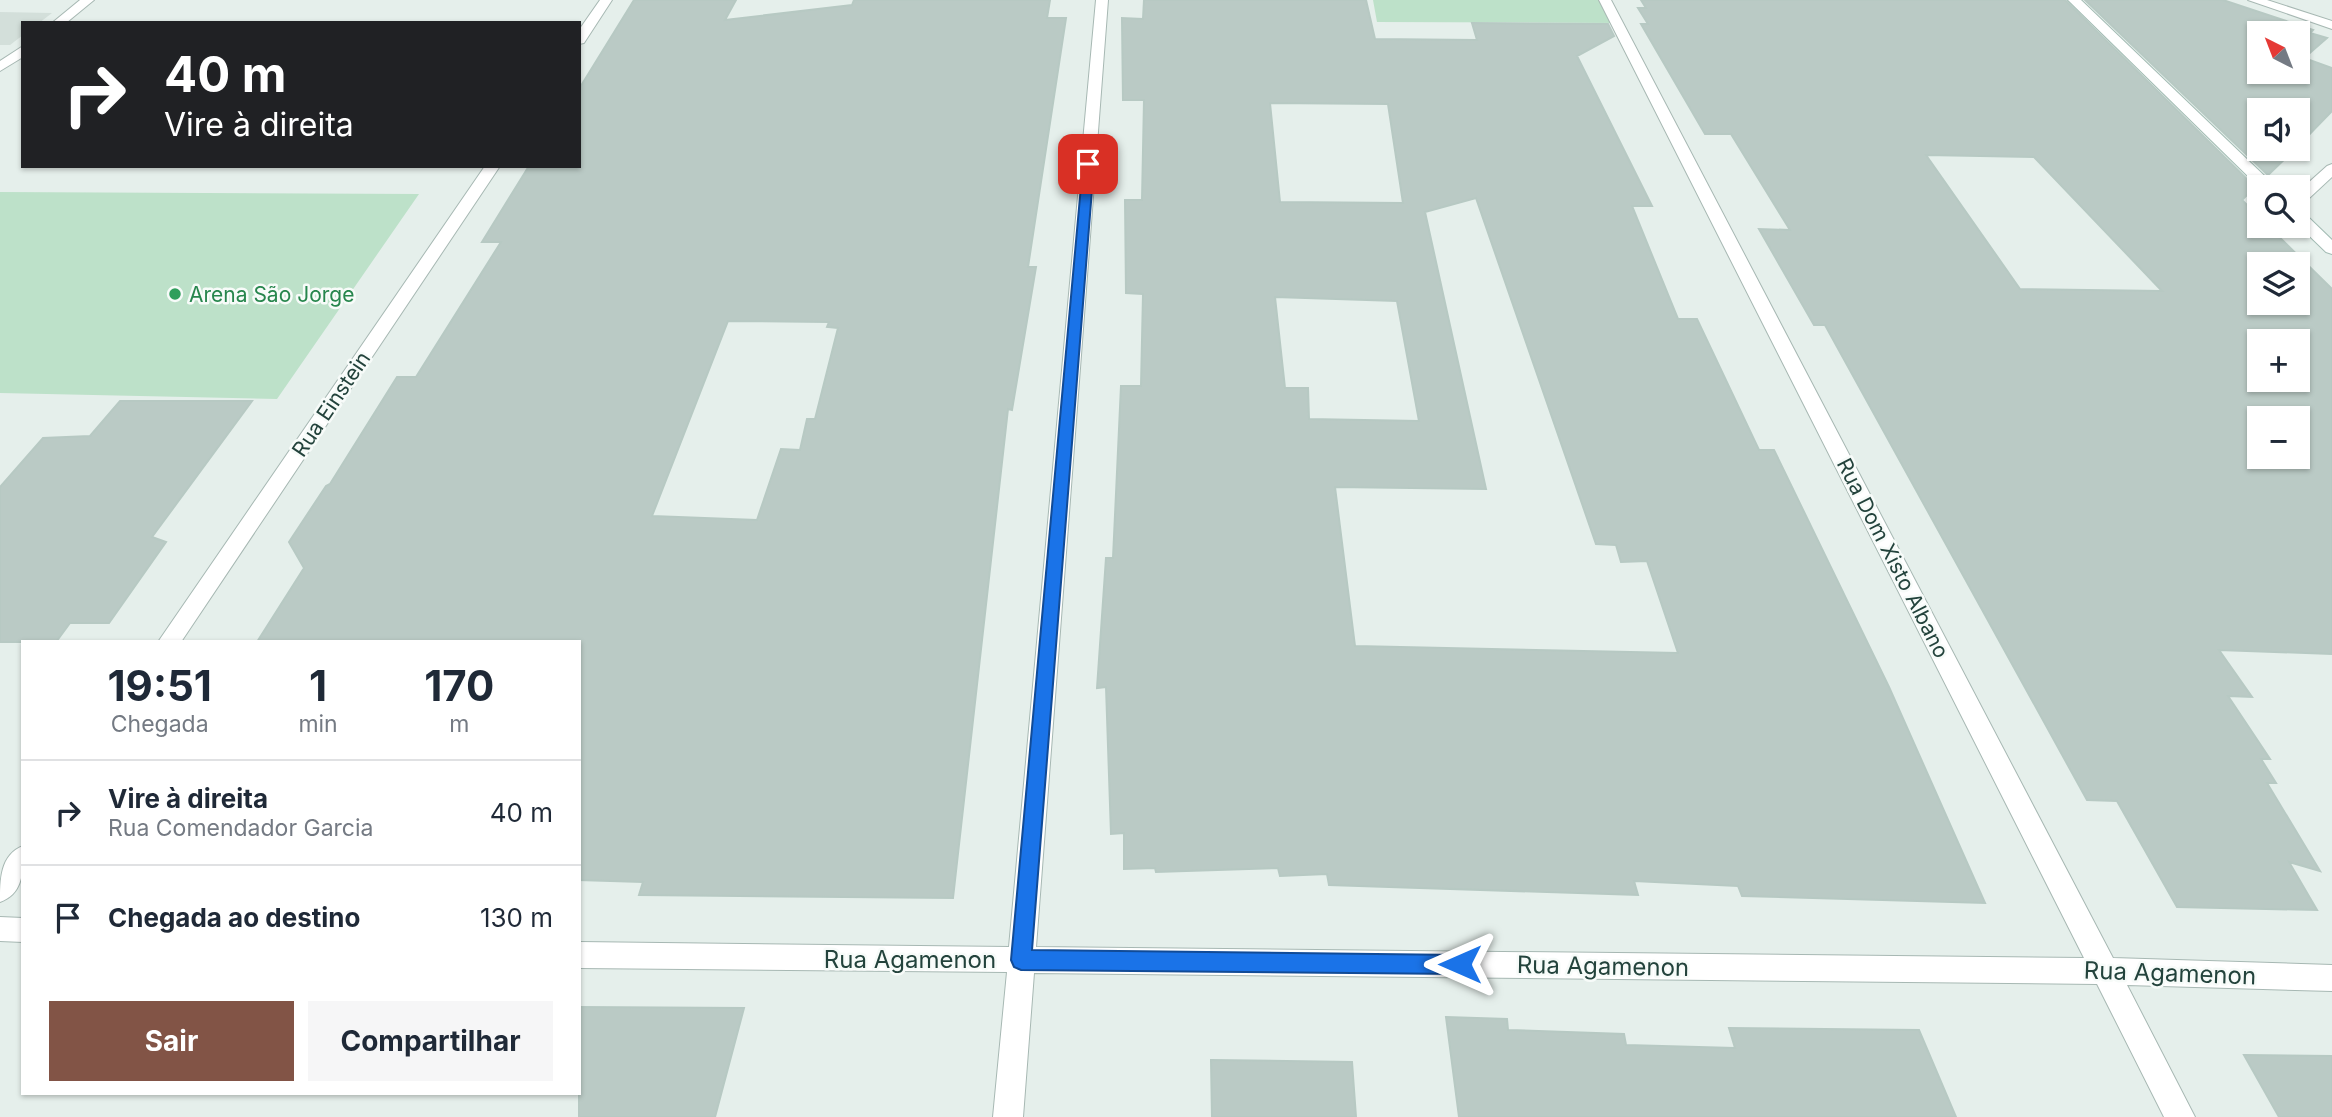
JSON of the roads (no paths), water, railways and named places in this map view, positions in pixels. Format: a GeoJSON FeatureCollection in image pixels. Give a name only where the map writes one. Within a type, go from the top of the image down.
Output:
{"type":"FeatureCollection","features":[{"type":"Feature","properties":{"kind":"street"},"geometry":{"type":"LineString","coordinates":[[61,21],[88,0]]}},
{"type":"Feature","properties":{"kind":"street"},"geometry":{"type":"LineString","coordinates":[[581,37],[606,0]]}},
{"type":"Feature","properties":{"kind":"street"},"geometry":{"type":"LineString","coordinates":[[1008,1117],[1102,0]]}},
{"type":"Feature","properties":{"kind":"street","name":"Rua Dom Xisto Albano"},"geometry":{"type":"LineString","coordinates":[[1605,0],[2180,1117]]}},
{"type":"Feature","properties":{"kind":"street"},"geometry":{"type":"LineString","coordinates":[[2074,0],[2256,175]]}},
{"type":"Feature","properties":{"kind":"street"},"geometry":{"type":"LineString","coordinates":[[2254,0],[2332,24]]}},
{"type":"Feature","properties":{"kind":"street"},"geometry":{"type":"LineString","coordinates":[[0,67],[21,51]]}},
{"type":"Feature","properties":{"kind":"street","name":"Rua Einstein"},"geometry":{"type":"LineString","coordinates":[[170,640],[492,168]]}},
{"type":"Feature","properties":{"kind":"street"},"geometry":{"type":"LineString","coordinates":[[2310,189],[2332,169]]}},
{"type":"Feature","properties":{"kind":"street"},"geometry":{"type":"LineString","coordinates":[[2310,228],[2332,249]]}},
{"type":"Feature","properties":{"kind":"street"},"geometry":{"type":"LineString","coordinates":[[0,890],[21,860]]}},
{"type":"Feature","properties":{"kind":"street"},"geometry":{"type":"LineString","coordinates":[[0,929],[21,930]]}},
{"type":"Feature","properties":{"kind":"street","name":"Rua Agamenon"},"geometry":{"type":"LineString","coordinates":[[581,954],[2105,971],[2332,978]]}},
{"type":"Feature","properties":{"kind":"place","name":"Arena São Jorge"},"geometry":{"type":"Point","coordinates":[175,294]}}]}
